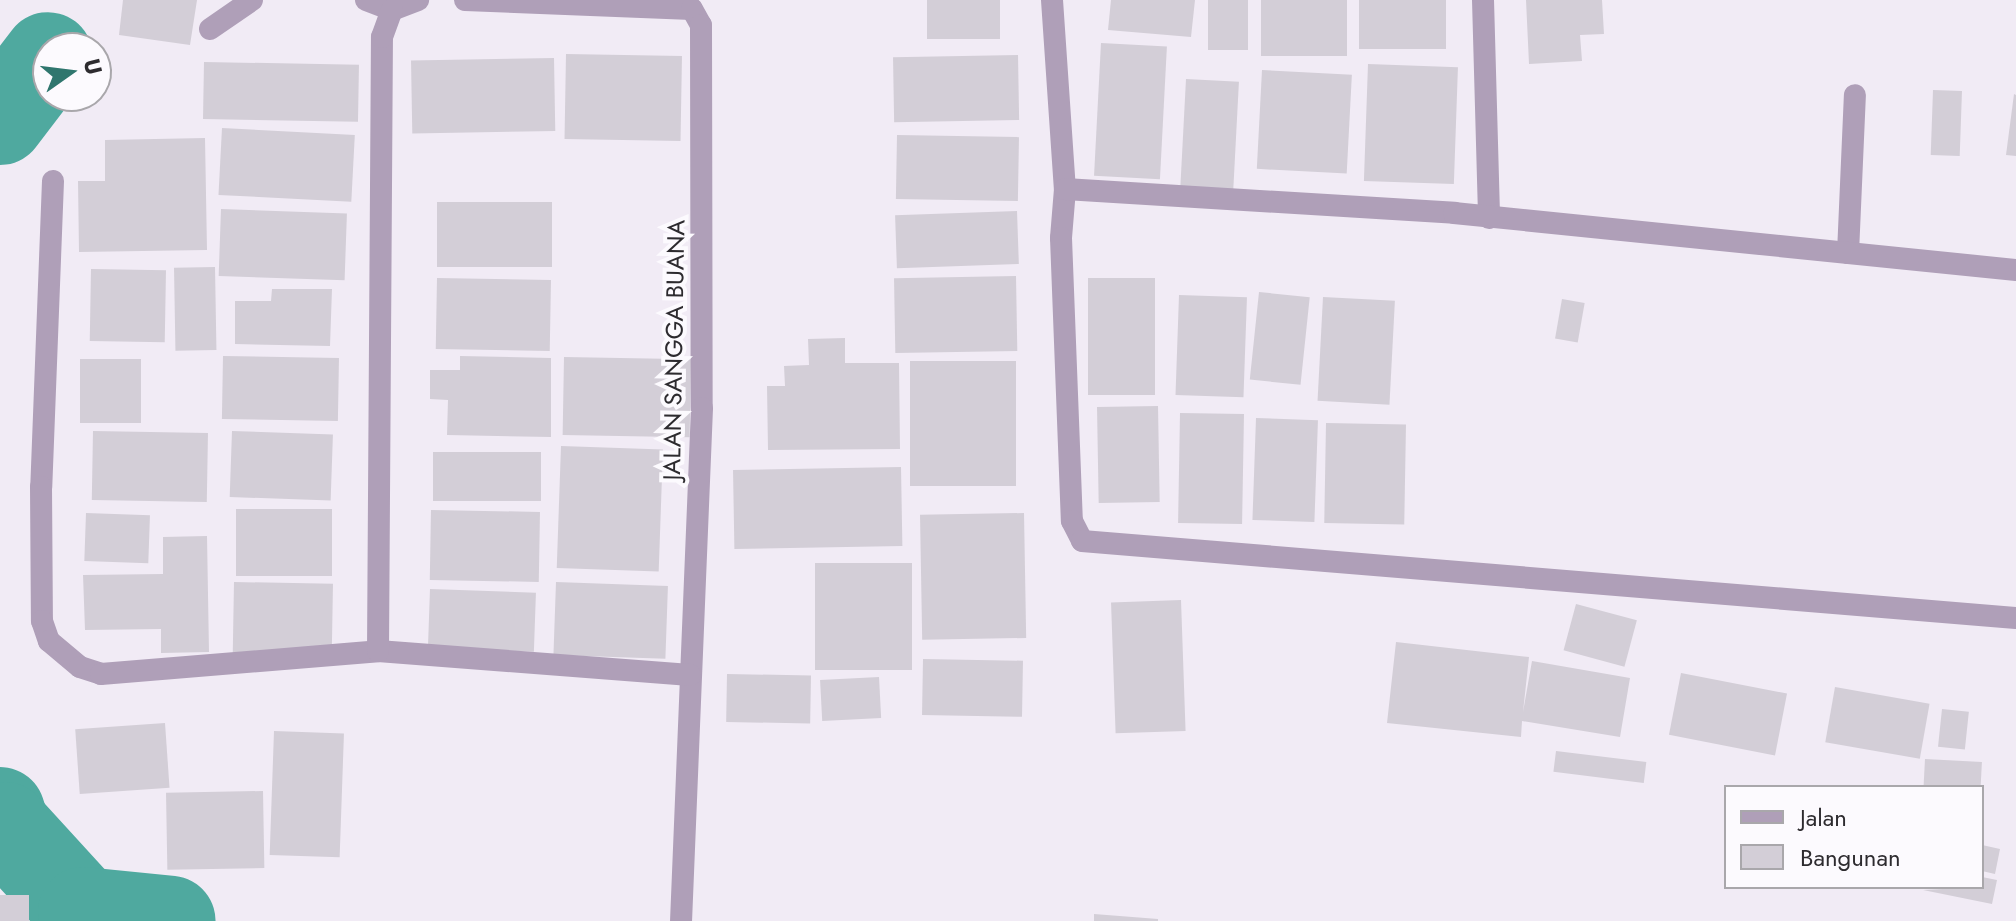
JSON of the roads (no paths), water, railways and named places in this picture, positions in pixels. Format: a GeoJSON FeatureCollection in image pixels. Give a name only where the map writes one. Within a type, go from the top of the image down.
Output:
{"type":"FeatureCollection","features":[{"type":"Feature","properties":{"kind":"street"},"geometry":{"type":"LineString","coordinates":[[210,29],[252,0]]}},
{"type":"Feature","properties":{"kind":"street"},"geometry":{"type":"LineString","coordinates":[[366,0],[392,10],[418,0]]}},
{"type":"Feature","properties":{"kind":"street","name":"JALAN SANGGA BUANA"},"geometry":{"type":"LineString","coordinates":[[465,0],[623,3],[692,9],[701,25],[702,408],[681,921]]}},
{"type":"Feature","properties":{"kind":"street"},"geometry":{"type":"LineString","coordinates":[[1052,0],[1065,189],[1061,238],[1072,521],[1082,541],[2016,618]]}},
{"type":"Feature","properties":{"kind":"street"},"geometry":{"type":"LineString","coordinates":[[1483,0],[1489,218]]}},
{"type":"Feature","properties":{"kind":"street"},"geometry":{"type":"LineString","coordinates":[[378,651],[382,37],[392,10]]}},
{"type":"Feature","properties":{"kind":"street"},"geometry":{"type":"LineString","coordinates":[[1848,253],[1855,95]]}},
{"type":"Feature","properties":{"kind":"street"},"geometry":{"type":"LineString","coordinates":[[53,181],[41,487],[42,621],[49,641],[80,667],[101,674],[378,651],[690,675]]}},
{"type":"Feature","properties":{"kind":"street"},"geometry":{"type":"LineString","coordinates":[[1065,189],[1489,218],[2016,270]]}},
{"type":"Feature","properties":{"kind":"waterway"},"geometry":{"type":"LineString","coordinates":[[0,120],[32,78]]}},
{"type":"Feature","properties":{"kind":"waterway"},"geometry":{"type":"LineString","coordinates":[[0,812],[5,827],[83,912],[171,921]]}}]}
